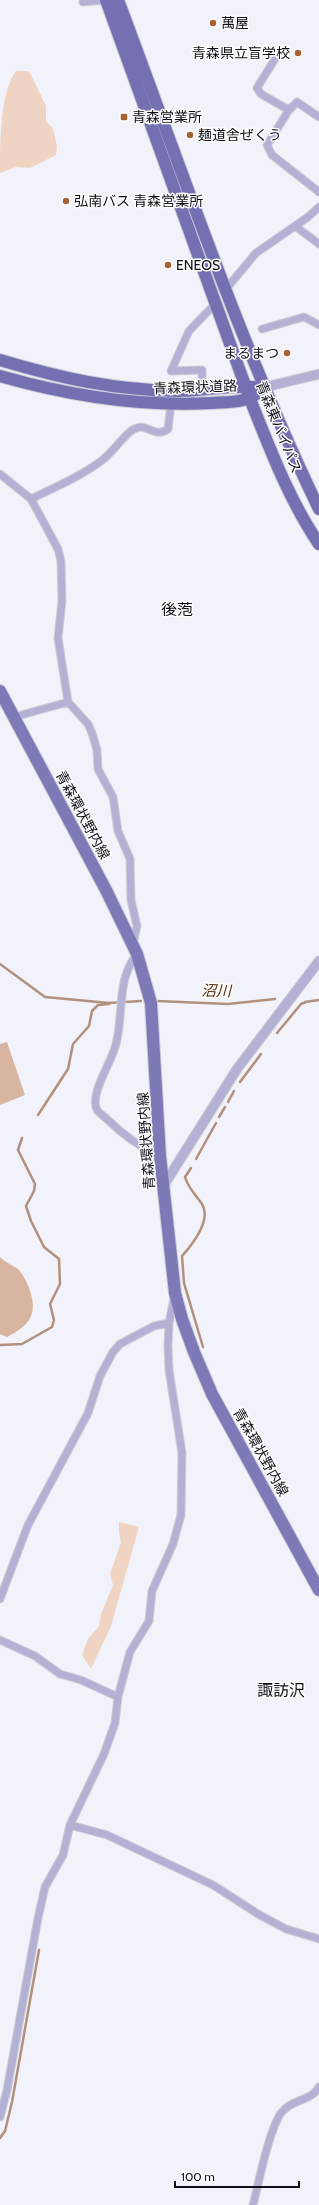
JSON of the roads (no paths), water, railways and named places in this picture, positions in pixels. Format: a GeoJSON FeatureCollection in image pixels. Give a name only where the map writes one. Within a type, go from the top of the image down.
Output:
{"type":"FeatureCollection","features":[{"type":"Feature","properties":{"kind":"highway","name":"青森東バイパス"},"geometry":{"type":"LineString","coordinates":[[105,0],[250,399],[282,476],[305,524],[319,544]]}},
{"type":"Feature","properties":{"kind":"highway","name":"青森東バイパス"},"geometry":{"type":"LineString","coordinates":[[118,0],[226,289],[265,387],[319,509]]}},
{"type":"Feature","properties":{"kind":"highway","name":"青森環状道路"},"geometry":{"type":"LineString","coordinates":[[0,360],[53,375],[104,386],[154,390],[246,386],[265,387]]}},
{"type":"Feature","properties":{"kind":"highway","name":"青森環状道路"},"geometry":{"type":"LineString","coordinates":[[0,376],[34,386],[97,399],[171,404],[250,399],[265,387]]}},
{"type":"Feature","properties":{"kind":"main road","name":"青森環状野内線"},"geometry":{"type":"LineString","coordinates":[[0,691],[106,890],[135,949],[151,1003],[160,1156],[175,1293],[194,1352],[212,1394],[319,1590]]}},
{"type":"Feature","properties":{"kind":"street"},"geometry":{"type":"LineString","coordinates":[[83,2],[105,0]]}},
{"type":"Feature","properties":{"kind":"street"},"geometry":{"type":"LineString","coordinates":[[275,59],[257,88],[261,94],[289,110]]}},
{"type":"Feature","properties":{"kind":"street"},"geometry":{"type":"LineString","coordinates":[[319,117],[297,102],[289,110],[267,145],[272,155],[319,192]]}},
{"type":"Feature","properties":{"kind":"street"},"geometry":{"type":"LineString","coordinates":[[226,289],[256,253],[295,226],[319,206]]}},
{"type":"Feature","properties":{"kind":"street"},"geometry":{"type":"LineString","coordinates":[[295,226],[319,244]]}},
{"type":"Feature","properties":{"kind":"street"},"geometry":{"type":"LineString","coordinates":[[202,389],[202,370],[171,371],[189,331],[216,303]]}},
{"type":"Feature","properties":{"kind":"street"},"geometry":{"type":"LineString","coordinates":[[262,329],[304,317],[319,325]]}},
{"type":"Feature","properties":{"kind":"street"},"geometry":{"type":"LineString","coordinates":[[265,387],[319,374]]}},
{"type":"Feature","properties":{"kind":"street"},"geometry":{"type":"LineString","coordinates":[[31,499],[101,461],[133,430],[147,428],[156,433],[162,434],[168,429],[171,404]]}},
{"type":"Feature","properties":{"kind":"street"},"geometry":{"type":"LineString","coordinates":[[0,474],[31,499],[55,543],[61,561],[62,601],[58,638],[68,702],[88,724],[92,733],[97,750],[98,769],[113,797],[118,831],[130,859],[132,900],[137,926],[135,949],[126,974],[116,1044],[110,1064],[96,1091],[95,1101],[98,1110],[123,1134],[140,1147],[160,1156]]}},
{"type":"Feature","properties":{"kind":"street"},"geometry":{"type":"LineString","coordinates":[[14,716],[68,702]]}},
{"type":"Feature","properties":{"kind":"street"},"geometry":{"type":"LineString","coordinates":[[164,1185],[237,1069],[319,961]]}},
{"type":"Feature","properties":{"kind":"street"},"geometry":{"type":"LineString","coordinates":[[0,2117],[7,2090],[40,1904],[45,1887],[63,1855],[70,1826],[104,1754],[115,1723],[118,1697],[130,1652],[149,1621],[152,1591],[173,1544],[181,1515],[182,1453],[169,1370],[169,1323],[175,1293]]}},
{"type":"Feature","properties":{"kind":"street"},"geometry":{"type":"LineString","coordinates":[[0,1599],[28,1525],[88,1414],[100,1376],[113,1352],[120,1344],[149,1328],[169,1323]]}},
{"type":"Feature","properties":{"kind":"street"},"geometry":{"type":"LineString","coordinates":[[0,1640],[35,1656],[60,1674],[81,1680],[118,1697]]}},
{"type":"Feature","properties":{"kind":"street"},"geometry":{"type":"LineString","coordinates":[[70,1826],[107,1835],[213,1884],[258,1914],[286,1929],[319,1939]]}},
{"type":"Feature","properties":{"kind":"street"},"geometry":{"type":"LineString","coordinates":[[253,2205],[278,2118],[288,2105],[315,2094],[319,2087]]}},
{"type":"Feature","properties":{"kind":"waterway"},"geometry":{"type":"LineString","coordinates":[[0,964],[45,997],[109,1003],[141,1001]]}},
{"type":"Feature","properties":{"kind":"waterway","name":"沼川"},"geometry":{"type":"LineString","coordinates":[[157,1001],[228,1004],[275,999]]}},
{"type":"Feature","properties":{"kind":"waterway","name":"沼川"},"geometry":{"type":"LineString","coordinates":[[305,1002],[319,1000]]}},
{"type":"Feature","properties":{"kind":"waterway"},"geometry":{"type":"LineString","coordinates":[[277,1033],[301,1004],[306,1002]]}},
{"type":"Feature","properties":{"kind":"waterway"},"geometry":{"type":"LineString","coordinates":[[38,1115],[68,1069],[73,1044],[89,1026],[92,1011],[98,1005],[109,1004]]}},
{"type":"Feature","properties":{"kind":"waterway"},"geometry":{"type":"LineString","coordinates":[[240,1082],[261,1054]]}},
{"type":"Feature","properties":{"kind":"waterway"},"geometry":{"type":"LineString","coordinates":[[228,1102],[234,1091]]}},
{"type":"Feature","properties":{"kind":"waterway"},"geometry":{"type":"LineString","coordinates":[[219,1117],[225,1107]]}},
{"type":"Feature","properties":{"kind":"waterway"},"geometry":{"type":"LineString","coordinates":[[196,1159],[216,1123]]}},
{"type":"Feature","properties":{"kind":"waterway"},"geometry":{"type":"LineString","coordinates":[[0,1345],[22,1344],[52,1327],[54,1320],[50,1304],[60,1284],[59,1259],[44,1247],[31,1221],[26,1206],[34,1191],[35,1184],[18,1150],[22,1138]]}},
{"type":"Feature","properties":{"kind":"waterway"},"geometry":{"type":"LineString","coordinates":[[191,1168],[185,1177],[186,1181],[202,1204],[204,1217],[200,1232],[182,1256],[184,1283],[203,1347]]}},
{"type":"Feature","properties":{"kind":"waterway"},"geometry":{"type":"LineString","coordinates":[[0,2138],[5,2131],[12,2102],[39,1950]]}},
{"type":"Feature","properties":{"kind":"place","name":"萬屋"},"geometry":{"type":"Point","coordinates":[213,23]}},
{"type":"Feature","properties":{"kind":"place","name":"青森県立盲学校"},"geometry":{"type":"Point","coordinates":[298,53]}},
{"type":"Feature","properties":{"kind":"place","name":"青森営業所"},"geometry":{"type":"Point","coordinates":[124,117]}},
{"type":"Feature","properties":{"kind":"place","name":"麺道舎ぜくう"},"geometry":{"type":"Point","coordinates":[190,135]}},
{"type":"Feature","properties":{"kind":"place","name":"弘南バス 青森営業所"},"geometry":{"type":"Point","coordinates":[66,201]}},
{"type":"Feature","properties":{"kind":"place","name":"ENEOS"},"geometry":{"type":"Point","coordinates":[168,265]}},
{"type":"Feature","properties":{"kind":"place","name":"まるまつ"},"geometry":{"type":"Point","coordinates":[287,353]}},
{"type":"Feature","properties":{"kind":"district","name":"後萢"},"geometry":{"type":"Point","coordinates":[177,609]}},
{"type":"Feature","properties":{"kind":"district","name":"諏訪沢"},"geometry":{"type":"Point","coordinates":[281,1690]}}]}
